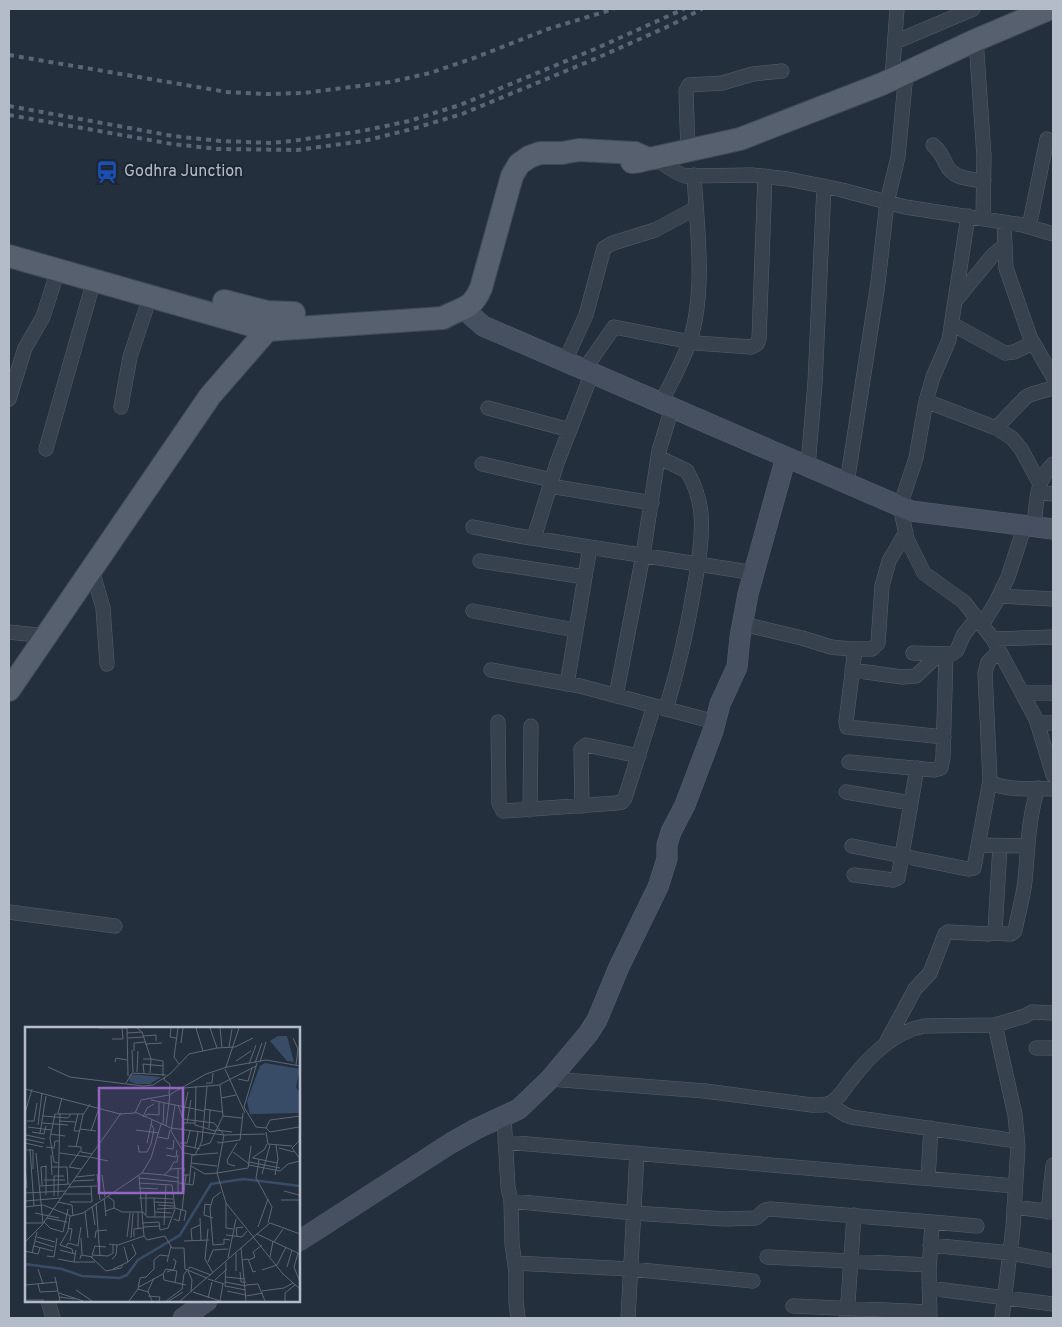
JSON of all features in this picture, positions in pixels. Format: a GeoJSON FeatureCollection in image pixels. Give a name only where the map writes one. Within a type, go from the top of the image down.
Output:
{"type":"FeatureCollection","features":[{"type":"Feature","properties":{"kind":"main road"},"geometry":{"type":"LineString","coordinates":[[9,256],[150,296],[274,322],[443,318],[475,302],[481,288],[512,176],[519,164],[529,158],[540,153],[562,153],[579,150],[635,153],[650,158],[740,139],[899,76],[1049,9]]}},
{"type":"Feature","properties":{"kind":"main road"},"geometry":{"type":"LineString","coordinates":[[9,240],[249,316]]}},
{"type":"Feature","properties":{"kind":"main road"},"geometry":{"type":"LineString","coordinates":[[237,366],[249,316]]}},
{"type":"Feature","properties":{"kind":"main road"},"geometry":{"type":"LineString","coordinates":[[9,690],[210,396],[274,322]]}},
{"type":"Feature","properties":{"kind":"street"},"geometry":{"type":"LineString","coordinates":[[846,483],[878,282],[887,202],[898,158],[899,76],[894,42],[897,9]]}},
{"type":"Feature","properties":{"kind":"street"},"geometry":{"type":"LineString","coordinates":[[894,42],[973,9]]}},
{"type":"Feature","properties":{"kind":"street"},"geometry":{"type":"LineString","coordinates":[[976,40],[984,138],[983,219]]}},
{"type":"Feature","properties":{"kind":"street"},"geometry":{"type":"LineString","coordinates":[[688,151],[686,91],[689,85],[722,83],[753,74],[782,71]]}},
{"type":"Feature","properties":{"kind":"street"},"geometry":{"type":"LineString","coordinates":[[1029,227],[1047,139]]}},
{"type":"Feature","properties":{"kind":"street"},"geometry":{"type":"LineString","coordinates":[[933,145],[940,151],[946,165],[955,175],[984,181]]}},
{"type":"Feature","properties":{"kind":"street"},"geometry":{"type":"LineString","coordinates":[[650,158],[685,176],[765,176],[824,186],[905,208],[1004,222],[1053,234]]}},
{"type":"Feature","properties":{"kind":"street"},"geometry":{"type":"LineString","coordinates":[[616,696],[643,555],[667,405],[693,328],[699,281],[694,175]]}},
{"type":"Feature","properties":{"kind":"street"},"geometry":{"type":"LineString","coordinates":[[534,538],[588,371],[614,327],[690,341],[751,347],[757,344],[759,339],[765,176]]}},
{"type":"Feature","properties":{"kind":"street"},"geometry":{"type":"LineString","coordinates":[[808,466],[815,384],[824,186]]}},
{"type":"Feature","properties":{"kind":"street"},"geometry":{"type":"LineString","coordinates":[[565,361],[586,315],[604,248],[613,243],[655,230],[696,208]]}},
{"type":"Feature","properties":{"kind":"street"},"geometry":{"type":"LineString","coordinates":[[968,216],[952,324],[926,401],[916,458],[900,506],[907,539],[924,572],[964,602],[996,645],[1038,723],[1053,775]]}},
{"type":"Feature","properties":{"kind":"street"},"geometry":{"type":"LineString","coordinates":[[996,428],[1026,397],[1053,378],[1033,343],[1006,268],[1004,222]]}},
{"type":"Feature","properties":{"kind":"street"},"geometry":{"type":"LineString","coordinates":[[955,300],[993,255],[1005,245]]}},
{"type":"Feature","properties":{"kind":"street"},"geometry":{"type":"LineString","coordinates":[[9,399],[25,348],[43,317],[58,270]]}},
{"type":"Feature","properties":{"kind":"street"},"geometry":{"type":"LineString","coordinates":[[46,449],[94,280]]}},
{"type":"Feature","properties":{"kind":"street"},"geometry":{"type":"LineString","coordinates":[[121,407],[130,357],[150,296]]}},
{"type":"Feature","properties":{"kind":"street"},"geometry":{"type":"LineString","coordinates":[[459,311],[484,326],[911,511],[1037,527]]}},
{"type":"Feature","properties":{"kind":"street"},"geometry":{"type":"LineString","coordinates":[[952,324],[1005,353],[1014,352],[1033,343]]}},
{"type":"Feature","properties":{"kind":"street"},"geometry":{"type":"LineString","coordinates":[[926,401],[996,428],[1012,438],[1021,449],[1039,488],[1053,494]]}},
{"type":"Feature","properties":{"kind":"street"},"geometry":{"type":"LineString","coordinates":[[488,408],[570,430]]}},
{"type":"Feature","properties":{"kind":"street"},"geometry":{"type":"LineString","coordinates":[[498,722],[500,808],[502,811],[622,802],[625,798],[639,756],[681,658],[698,564],[701,516],[700,507],[689,475],[684,468],[658,457]]}},
{"type":"Feature","properties":{"kind":"street"},"geometry":{"type":"LineString","coordinates":[[300,1240],[451,1143],[519,1109],[550,1078],[588,1034],[597,1020],[619,967],[658,887],[667,859],[667,845],[670,832],[685,805],[713,731],[720,704],[736,667],[748,594],[786,457]]}},
{"type":"Feature","properties":{"kind":"street"},"geometry":{"type":"LineString","coordinates":[[482,464],[551,483],[652,503]]}},
{"type":"Feature","properties":{"kind":"street"},"geometry":{"type":"LineString","coordinates":[[913,653],[952,654],[956,652],[964,634],[979,622],[999,596],[1037,527],[1039,488],[1044,473],[1053,464]]}},
{"type":"Feature","properties":{"kind":"street"},"geometry":{"type":"LineString","coordinates":[[473,526],[534,538],[755,573]]}},
{"type":"Feature","properties":{"kind":"street"},"geometry":{"type":"LineString","coordinates":[[743,624],[831,647],[872,649],[878,643],[882,586],[889,561],[906,532]]}},
{"type":"Feature","properties":{"kind":"street"},"geometry":{"type":"LineString","coordinates":[[567,684],[590,547]]}},
{"type":"Feature","properties":{"kind":"street"},"geometry":{"type":"LineString","coordinates":[[480,561],[585,577]]}},
{"type":"Feature","properties":{"kind":"street"},"geometry":{"type":"LineString","coordinates":[[92,570],[104,616],[107,664]]}},
{"type":"Feature","properties":{"kind":"street"},"geometry":{"type":"LineString","coordinates":[[999,596],[1053,599]]}},
{"type":"Feature","properties":{"kind":"street"},"geometry":{"type":"LineString","coordinates":[[474,611],[576,630]]}},
{"type":"Feature","properties":{"kind":"street"},"geometry":{"type":"LineString","coordinates":[[9,632],[46,636]]}},
{"type":"Feature","properties":{"kind":"street"},"geometry":{"type":"LineString","coordinates":[[996,645],[1053,637]]}},
{"type":"Feature","properties":{"kind":"street"},"geometry":{"type":"LineString","coordinates":[[852,846],[972,869],[976,864],[990,780],[985,673],[996,645]]}},
{"type":"Feature","properties":{"kind":"street"},"geometry":{"type":"LineString","coordinates":[[855,649],[846,722],[848,727],[944,737]]}},
{"type":"Feature","properties":{"kind":"street"},"geometry":{"type":"LineString","coordinates":[[852,670],[902,677],[916,676],[943,654]]}},
{"type":"Feature","properties":{"kind":"street"},"geometry":{"type":"LineString","coordinates":[[849,762],[934,770],[941,768],[944,737],[943,654]]}},
{"type":"Feature","properties":{"kind":"street"},"geometry":{"type":"LineString","coordinates":[[491,670],[567,684],[715,722]]}},
{"type":"Feature","properties":{"kind":"street"},"geometry":{"type":"LineString","coordinates":[[1022,694],[1053,693]]}},
{"type":"Feature","properties":{"kind":"street"},"geometry":{"type":"LineString","coordinates":[[1038,723],[1053,723]]}},
{"type":"Feature","properties":{"kind":"street"},"geometry":{"type":"LineString","coordinates":[[530,810],[531,726]]}},
{"type":"Feature","properties":{"kind":"street"},"geometry":{"type":"LineString","coordinates":[[582,806],[581,749],[583,746],[586,745],[639,756]]}},
{"type":"Feature","properties":{"kind":"street"},"geometry":{"type":"LineString","coordinates":[[854,875],[896,880],[898,878],[917,768]]}},
{"type":"Feature","properties":{"kind":"street"},"geometry":{"type":"LineString","coordinates":[[990,780],[997,786],[1053,789]]}},
{"type":"Feature","properties":{"kind":"street"},"geometry":{"type":"LineString","coordinates":[[886,1044],[915,989],[930,973],[940,945],[948,932],[1011,934],[1014,931],[1024,888],[1026,846],[1032,807],[1038,788]]}},
{"type":"Feature","properties":{"kind":"street"},"geometry":{"type":"LineString","coordinates":[[846,792],[911,803]]}},
{"type":"Feature","properties":{"kind":"street"},"geometry":{"type":"LineString","coordinates":[[979,845],[1026,846]]}},
{"type":"Feature","properties":{"kind":"street"},"geometry":{"type":"LineString","coordinates":[[993,933],[995,929],[1000,846]]}},
{"type":"Feature","properties":{"kind":"street"},"geometry":{"type":"LineString","coordinates":[[9,912],[115,926]]}},
{"type":"Feature","properties":{"kind":"street"},"geometry":{"type":"LineString","coordinates":[[550,1078],[705,1091],[822,1106],[837,1099],[863,1065],[886,1044],[915,1028],[924,1026],[995,1025],[1032,1012],[1053,1013]]}},
{"type":"Feature","properties":{"kind":"street"},"geometry":{"type":"LineString","coordinates":[[995,1025],[1015,1115],[1017,1141],[1014,1207],[1002,1318]]}},
{"type":"Feature","properties":{"kind":"street"},"geometry":{"type":"LineString","coordinates":[[1036,1048],[1053,1048]]}},
{"type":"Feature","properties":{"kind":"street"},"geometry":{"type":"LineString","coordinates":[[828,1104],[851,1117],[1017,1141]]}},
{"type":"Feature","properties":{"kind":"street"},"geometry":{"type":"LineString","coordinates":[[504,1117],[518,1318]]}},
{"type":"Feature","properties":{"kind":"street"},"geometry":{"type":"LineString","coordinates":[[928,1178],[930,1128]]}},
{"type":"Feature","properties":{"kind":"street"},"geometry":{"type":"LineString","coordinates":[[505,1142],[1015,1186]]}},
{"type":"Feature","properties":{"kind":"street"},"geometry":{"type":"LineString","coordinates":[[628,1318],[637,1153]]}},
{"type":"Feature","properties":{"kind":"street"},"geometry":{"type":"LineString","coordinates":[[1014,1207],[1051,1212],[1053,1165]]}},
{"type":"Feature","properties":{"kind":"street"},"geometry":{"type":"LineString","coordinates":[[511,1201],[634,1213],[725,1219],[756,1218],[764,1210],[770,1209],[977,1226]]}},
{"type":"Feature","properties":{"kind":"street"},"geometry":{"type":"LineString","coordinates":[[847,1314],[854,1216]]}},
{"type":"Feature","properties":{"kind":"street"},"geometry":{"type":"LineString","coordinates":[[793,1306],[847,1314],[930,1315],[929,1288],[932,1222]]}},
{"type":"Feature","properties":{"kind":"street"},"geometry":{"type":"LineString","coordinates":[[930,1245],[1010,1253],[1053,1261]]}},
{"type":"Feature","properties":{"kind":"street"},"geometry":{"type":"LineString","coordinates":[[767,1257],[930,1265]]}},
{"type":"Feature","properties":{"kind":"street"},"geometry":{"type":"LineString","coordinates":[[515,1263],[630,1270],[753,1281]]}},
{"type":"Feature","properties":{"kind":"street"},"geometry":{"type":"LineString","coordinates":[[929,1288],[1053,1304]]}},
{"type":"Feature","properties":{"kind":"street"},"geometry":{"type":"LineString","coordinates":[[48,1302],[53,1318]]}},
{"type":"Feature","properties":{"kind":"street"},"geometry":{"type":"LineString","coordinates":[[183,1318],[206,1302]]}},
{"type":"Feature","properties":{"kind":"railway"},"geometry":{"type":"LineString","coordinates":[[9,55],[227,92],[304,93],[390,82],[430,73],[548,29],[614,9]]}},
{"type":"Feature","properties":{"kind":"railway"},"geometry":{"type":"LineString","coordinates":[[9,106],[173,136],[220,141],[272,143],[362,131],[409,121],[460,105],[595,49],[684,9]]}},
{"type":"Feature","properties":{"kind":"railway"},"geometry":{"type":"LineString","coordinates":[[9,115],[172,144],[218,149],[297,150],[364,141],[462,114],[597,58],[702,9]]}},
{"type":"Feature","properties":{"kind":"place","name":"Godhra Junction"},"geometry":{"type":"Point","coordinates":[107,172]}}]}
